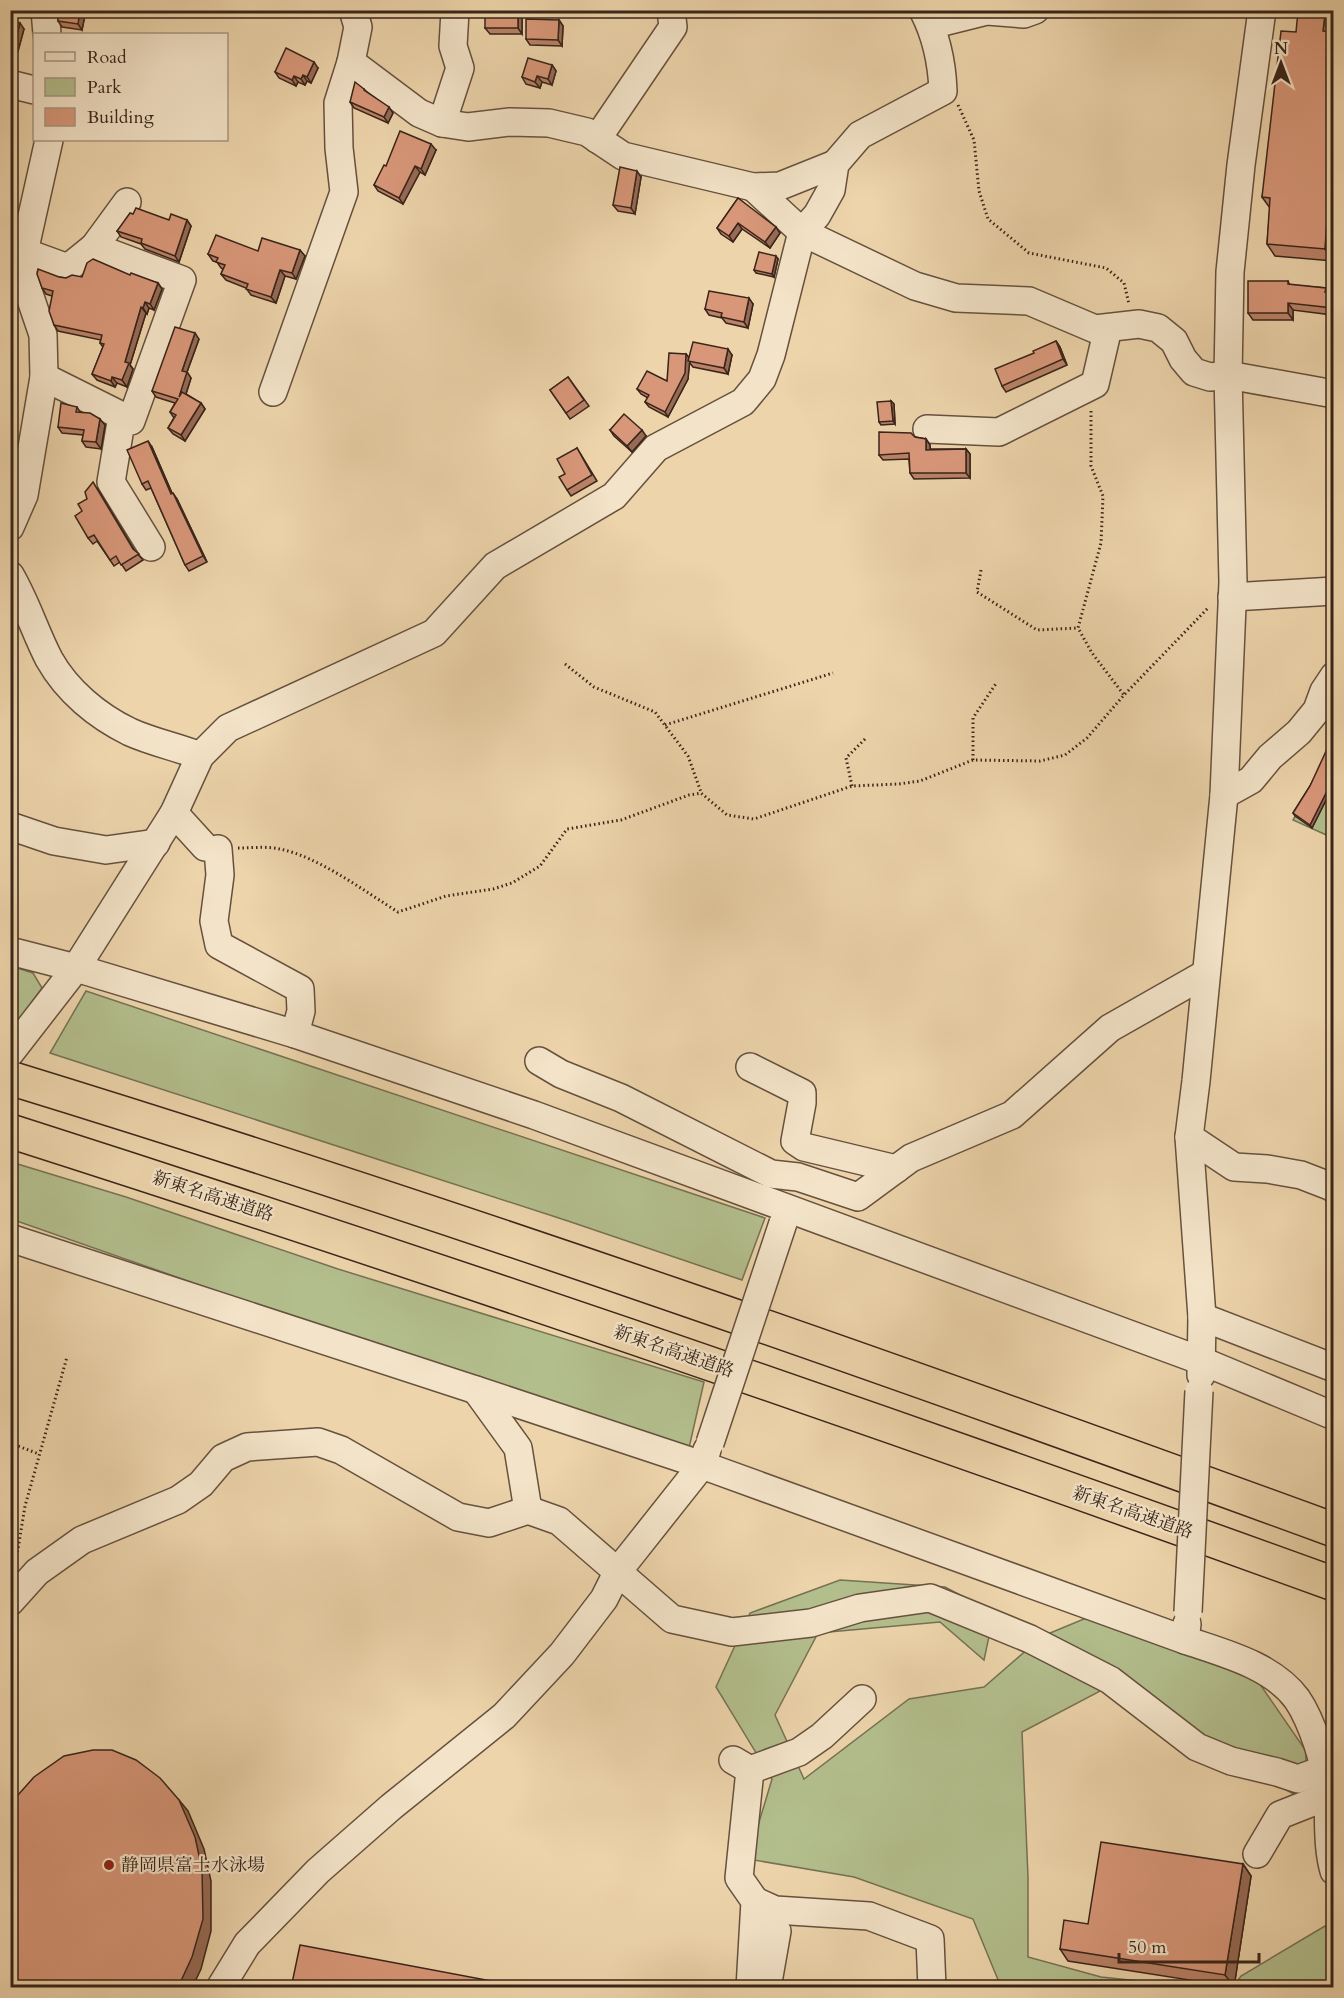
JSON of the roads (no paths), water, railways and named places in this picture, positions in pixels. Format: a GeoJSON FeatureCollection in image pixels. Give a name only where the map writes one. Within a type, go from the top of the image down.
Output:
{"type":"FeatureCollection","features":[{"type":"Feature","properties":{"kind":"highway"},"geometry":{"type":"LineString","coordinates":[[10,1078],[329,1179],[575,1261],[985,1404],[1334,1530]]}},
{"type":"Feature","properties":{"kind":"highway","name":"新東名高速道路"},"geometry":{"type":"LineString","coordinates":[[10,1131],[235,1203],[586,1321],[1334,1584]]}},
{"type":"Feature","properties":{"kind":"street"},"geometry":{"type":"LineString","coordinates":[[45,10],[46,33]]}},
{"type":"Feature","properties":{"kind":"street"},"geometry":{"type":"LineString","coordinates":[[273,392],[345,192],[339,148],[338,103],[351,62],[358,27],[353,10]]}},
{"type":"Feature","properties":{"kind":"street"},"geometry":{"type":"LineString","coordinates":[[597,139],[673,27],[671,10]]}},
{"type":"Feature","properties":{"kind":"street"},"geometry":{"type":"LineString","coordinates":[[351,62],[419,113],[442,123],[468,127],[510,122],[549,123],[587,132],[623,156],[753,187],[780,186],[835,164],[860,135],[943,91],[942,71],[927,18],[987,11],[1024,14],[1035,10]]}},
{"type":"Feature","properties":{"kind":"street"},"geometry":{"type":"LineString","coordinates":[[1185,1640],[1202,1360],[1202,1317],[1189,1137],[1224,795],[1233,590],[1228,375],[1230,272],[1241,165],[1262,10]]}},
{"type":"Feature","properties":{"kind":"street"},"geometry":{"type":"LineString","coordinates":[[442,123],[460,68],[453,46],[455,11]]}},
{"type":"Feature","properties":{"kind":"street"},"geometry":{"type":"LineString","coordinates":[[10,84],[33,90]]}},
{"type":"Feature","properties":{"kind":"street"},"geometry":{"type":"LineString","coordinates":[[10,527],[24,495],[44,377],[43,335],[23,276],[24,252],[49,141]]}},
{"type":"Feature","properties":{"kind":"street"},"geometry":{"type":"LineString","coordinates":[[10,1053],[68,978],[156,843],[174,813],[200,756],[228,728],[434,633],[495,566],[614,496],[656,448],[743,402],[762,379],[802,232],[817,215],[831,190],[835,164]]}},
{"type":"Feature","properties":{"kind":"street"},"geometry":{"type":"LineString","coordinates":[[753,187],[802,232],[915,286],[956,298],[1029,301],[1095,329],[1139,324],[1158,328],[1174,341],[1183,359],[1194,372],[1210,377],[1228,375],[1334,394]]}},
{"type":"Feature","properties":{"kind":"street"},"geometry":{"type":"LineString","coordinates":[[24,252],[68,268],[94,247],[127,202]]}},
{"type":"Feature","properties":{"kind":"street"},"geometry":{"type":"LineString","coordinates":[[44,377],[131,421],[182,280],[94,247]]}},
{"type":"Feature","properties":{"kind":"street"},"geometry":{"type":"LineString","coordinates":[[927,429],[999,432],[1095,384],[1118,327]]}},
{"type":"Feature","properties":{"kind":"street"},"geometry":{"type":"LineString","coordinates":[[122,416],[111,482],[151,547]]}},
{"type":"Feature","properties":{"kind":"street"},"geometry":{"type":"LineString","coordinates":[[10,575],[22,595],[50,660],[76,696],[131,732],[200,756]]}},
{"type":"Feature","properties":{"kind":"street"},"geometry":{"type":"LineString","coordinates":[[1233,590],[1334,591]]}},
{"type":"Feature","properties":{"kind":"street"},"geometry":{"type":"LineString","coordinates":[[1224,795],[1251,780],[1270,757],[1299,732],[1317,710],[1324,691],[1334,676]]}},
{"type":"Feature","properties":{"kind":"street"},"geometry":{"type":"LineString","coordinates":[[174,813],[211,848],[220,875],[214,921],[219,945],[300,989],[301,1011],[295,1034]]}},
{"type":"Feature","properties":{"kind":"street"},"geometry":{"type":"LineString","coordinates":[[10,826],[54,841],[106,850],[156,843]]}},
{"type":"Feature","properties":{"kind":"street"},"geometry":{"type":"LineString","coordinates":[[10,951],[68,978],[295,1034],[534,1115],[786,1215],[1202,1360],[1334,1416]]}},
{"type":"Feature","properties":{"kind":"street"},"geometry":{"type":"LineString","coordinates":[[539,1061],[561,1074],[621,1098],[771,1174],[798,1177],[858,1197],[911,1158],[1011,1115],[1110,1028],[1205,974]]}},
{"type":"Feature","properties":{"kind":"street"},"geometry":{"type":"LineString","coordinates":[[750,1067],[802,1093],[795,1141],[804,1147],[896,1169]]}},
{"type":"Feature","properties":{"kind":"street"},"geometry":{"type":"LineString","coordinates":[[1189,1137],[1233,1167],[1268,1169],[1301,1175],[1332,1187],[1334,1190]]}},
{"type":"Feature","properties":{"kind":"street"},"geometry":{"type":"LineString","coordinates":[[220,1988],[246,1944],[318,1871],[504,1716],[562,1654],[604,1599],[618,1571],[706,1454],[798,1177]]}},
{"type":"Feature","properties":{"kind":"street"},"geometry":{"type":"LineString","coordinates":[[10,1238],[476,1390],[706,1454],[1256,1666],[1278,1681],[1297,1699],[1329,1769],[1328,1829],[1334,1871]]}},
{"type":"Feature","properties":{"kind":"street"},"geometry":{"type":"LineString","coordinates":[[1202,1317],[1334,1368]]}},
{"type":"Feature","properties":{"kind":"street"},"geometry":{"type":"LineString","coordinates":[[476,1390],[518,1448],[528,1509]]}},
{"type":"Feature","properties":{"kind":"street"},"geometry":{"type":"LineString","coordinates":[[17,1594],[38,1572],[82,1540],[178,1500],[201,1484],[224,1458],[247,1447],[318,1442],[341,1450],[458,1517],[489,1523],[528,1509],[559,1521],[672,1619],[732,1632],[811,1623],[860,1608],[930,1598],[974,1614],[1030,1639],[1110,1680],[1197,1747],[1231,1761],[1298,1779],[1329,1769]]}},
{"type":"Feature","properties":{"kind":"street"},"geometry":{"type":"LineString","coordinates":[[767,1988],[777,1931],[739,1878],[741,1765],[799,1752],[822,1736],[862,1699]]}},
{"type":"Feature","properties":{"kind":"street"},"geometry":{"type":"LineString","coordinates":[[1257,1854],[1280,1815],[1328,1796]]}},
{"type":"Feature","properties":{"kind":"street"},"geometry":{"type":"LineString","coordinates":[[750,1988],[755,1901]]}},
{"type":"Feature","properties":{"kind":"street"},"geometry":{"type":"LineString","coordinates":[[755,1901],[775,1910],[869,1916],[930,1939],[932,1988]]}},
{"type":"Feature","properties":{"kind":"place","name":"静岡県富士水泳場"},"geometry":{"type":"Point","coordinates":[109,1865]}}]}
